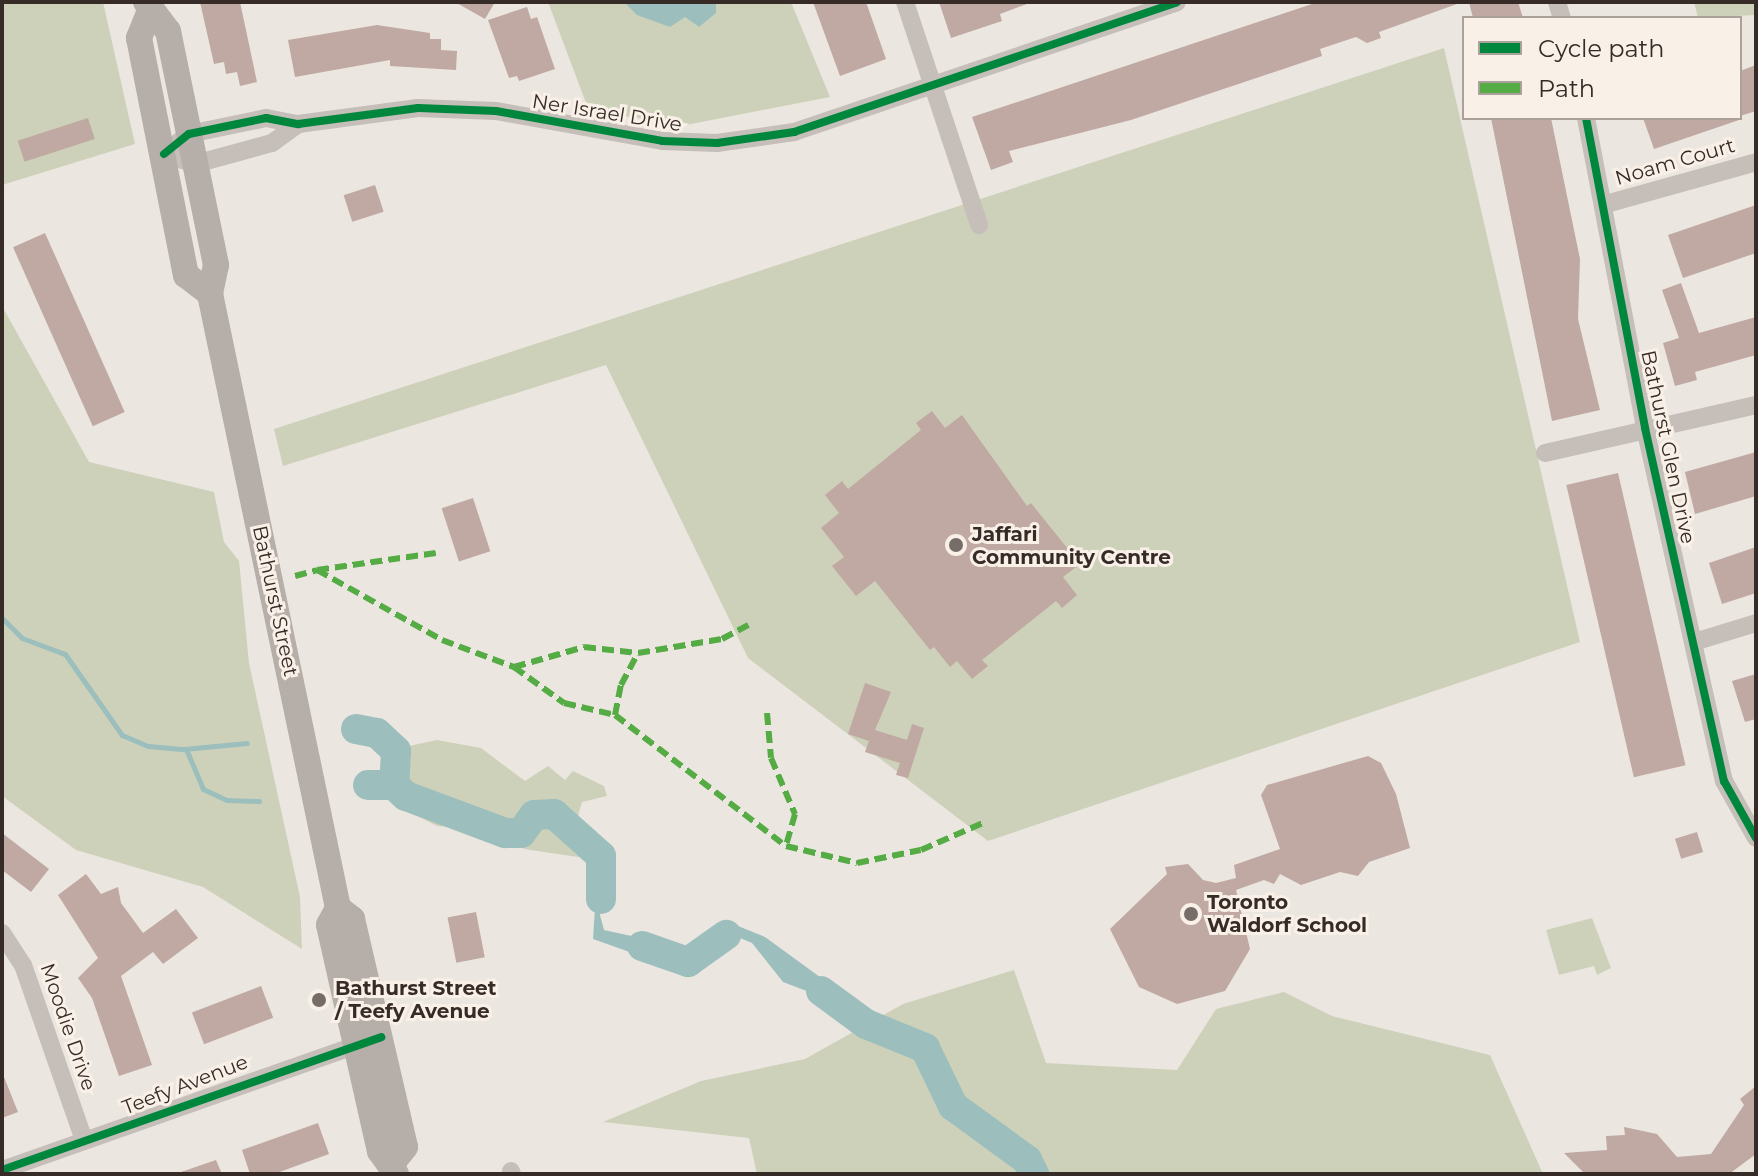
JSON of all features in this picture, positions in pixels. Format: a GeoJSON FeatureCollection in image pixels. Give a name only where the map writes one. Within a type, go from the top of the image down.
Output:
{"type":"FeatureCollection","features":[{"type":"Feature","properties":{"kind":"main road","name":"Bathurst Street"},"geometry":{"type":"LineString","coordinates":[[148,8],[168,31],[216,265],[210,294],[338,908],[352,919],[369,1040],[405,1147],[395,1168]]}},
{"type":"Feature","properties":{"kind":"main road","name":"Bathurst Street"},"geometry":{"type":"LineString","coordinates":[[148,8],[139,38],[186,275],[210,294]]}},
{"type":"Feature","properties":{"kind":"street"},"geometry":{"type":"LineString","coordinates":[[905,2],[935,84],[979,225]]}},
{"type":"Feature","properties":{"kind":"street","name":"Ner Israel Drive"},"geometry":{"type":"LineString","coordinates":[[164,154],[189,134],[266,118],[298,124],[418,108],[480,111],[662,141],[717,143],[794,132],[1177,2]]}},
{"type":"Feature","properties":{"kind":"street","name":"Bathurst Glen Drive"},"geometry":{"type":"LineString","coordinates":[[1586,120],[1606,204],[1645,428],[1724,781],[1756,838]]}},
{"type":"Feature","properties":{"kind":"street","name":"Ner Israel Drive"},"geometry":{"type":"LineString","coordinates":[[195,164],[272,143],[298,124]]}},
{"type":"Feature","properties":{"kind":"street"},"geometry":{"type":"LineString","coordinates":[[164,154],[195,164]]}},
{"type":"Feature","properties":{"kind":"street","name":"Noam Court"},"geometry":{"type":"LineString","coordinates":[[1606,204],[1756,162]]}},
{"type":"Feature","properties":{"kind":"street"},"geometry":{"type":"LineString","coordinates":[[1545,453],[1756,405]]}},
{"type":"Feature","properties":{"kind":"street"},"geometry":{"type":"LineString","coordinates":[[1694,642],[1756,623]]}},
{"type":"Feature","properties":{"kind":"street","name":"Moodie Drive"},"geometry":{"type":"LineString","coordinates":[[2,933],[23,965],[84,1140]]}},
{"type":"Feature","properties":{"kind":"street","name":"Teefy Avenue"},"geometry":{"type":"LineString","coordinates":[[2,1170],[369,1040]]}},
{"type":"Feature","properties":{"kind":"green space"},"geometry":{"type":"Polygon","coordinates":[[[2,2],[103,2],[135,144],[2,185],[2,2]]]}},
{"type":"Feature","properties":{"kind":"green space"},"geometry":{"type":"Polygon","coordinates":[[[548,2],[791,2],[830,97],[686,125],[589,111],[548,2]]]}},
{"type":"Feature","properties":{"kind":"green space"},"geometry":{"type":"Polygon","coordinates":[[[1694,2],[1756,2],[1756,15],[1698,16],[1694,2]]]}},
{"type":"Feature","properties":{"kind":"green space"},"geometry":{"type":"Polygon","coordinates":[[[1444,48],[1580,642],[988,841],[748,658],[606,365],[283,466],[274,429],[1444,48]]]}},
{"type":"Feature","properties":{"kind":"green space"},"geometry":{"type":"Polygon","coordinates":[[[2,306],[89,462],[214,492],[224,542],[239,561],[249,663],[300,897],[302,949],[203,887],[76,850],[2,796],[2,306]]]}},
{"type":"Feature","properties":{"kind":"green space"},"geometry":{"type":"Polygon","coordinates":[[[382,731],[409,746],[437,740],[481,748],[525,781],[548,766],[565,780],[573,771],[604,786],[607,796],[582,802],[576,823],[607,855],[598,860],[524,849],[495,830],[437,826],[406,810],[377,784],[392,767],[375,738],[382,731]]]}},
{"type":"Feature","properties":{"kind":"green space"},"geometry":{"type":"Polygon","coordinates":[[[1592,918],[1611,968],[1597,975],[1594,966],[1559,975],[1546,930],[1592,918]]]}},
{"type":"Feature","properties":{"kind":"green space"},"geometry":{"type":"Polygon","coordinates":[[[1014,970],[1046,1063],[1177,1070],[1216,1009],[1284,992],[1332,1016],[1490,1055],[1543,1174],[757,1174],[749,1138],[603,1122],[701,1081],[805,1059],[903,1004],[1014,970]]]}},
{"type":"Feature","properties":{"kind":"water"},"geometry":{"type":"Polygon","coordinates":[[[624,2],[716,2],[716,13],[699,27],[685,17],[670,27],[637,15],[624,2]]]}},
{"type":"Feature","properties":{"kind":"water"},"geometry":{"type":"Polygon","coordinates":[[[607,855],[611,872],[600,915],[604,930],[691,949],[724,926],[738,926],[765,937],[846,996],[858,1013],[847,1017],[833,1001],[783,982],[752,943],[740,938],[726,938],[709,958],[671,964],[663,954],[638,955],[593,939],[598,860],[607,855]]]}},
{"type":"Feature","properties":{"kind":"building"},"geometry":{"type":"Polygon","coordinates":[[[200,2],[240,2],[257,82],[240,86],[237,72],[226,74],[224,62],[214,64],[200,2]]]}},
{"type":"Feature","properties":{"kind":"building"},"geometry":{"type":"Polygon","coordinates":[[[455,2],[495,2],[485,19],[455,2]]]}},
{"type":"Feature","properties":{"kind":"building"},"geometry":{"type":"Polygon","coordinates":[[[813,2],[866,2],[886,59],[840,76],[813,2]]]}},
{"type":"Feature","properties":{"kind":"building"},"geometry":{"type":"Polygon","coordinates":[[[939,2],[1027,4],[1000,14],[1002,21],[951,38],[939,2]]]}},
{"type":"Feature","properties":{"kind":"building"},"geometry":{"type":"Polygon","coordinates":[[[1318,2],[1457,4],[1379,32],[1381,38],[1367,43],[1356,37],[1320,49],[1322,56],[1131,120],[1009,151],[1013,162],[991,170],[972,117],[1318,2]]]}},
{"type":"Feature","properties":{"kind":"building"},"geometry":{"type":"Polygon","coordinates":[[[1469,2],[1518,2],[1522,16],[1472,16],[1469,2]]]}},
{"type":"Feature","properties":{"kind":"building"},"geometry":{"type":"Polygon","coordinates":[[[527,7],[531,19],[537,17],[555,69],[519,81],[517,76],[509,78],[488,20],[527,7]]]}},
{"type":"Feature","properties":{"kind":"building"},"geometry":{"type":"Polygon","coordinates":[[[377,25],[430,33],[430,39],[441,39],[441,50],[457,51],[456,70],[390,66],[390,60],[295,77],[288,40],[377,25]]]}},
{"type":"Feature","properties":{"kind":"building"},"geometry":{"type":"Polygon","coordinates":[[[1756,65],[1756,111],[1742,115],[1742,70],[1756,65]]]}},
{"type":"Feature","properties":{"kind":"building"},"geometry":{"type":"Polygon","coordinates":[[[88,118],[95,139],[24,162],[18,141],[88,118]]]}},
{"type":"Feature","properties":{"kind":"building"},"geometry":{"type":"Polygon","coordinates":[[[1491,120],[1551,120],[1580,259],[1578,319],[1600,410],[1552,421],[1491,120]]]}},
{"type":"Feature","properties":{"kind":"building"},"geometry":{"type":"Polygon","coordinates":[[[1644,120],[1739,120],[1654,149],[1644,120]]]}},
{"type":"Feature","properties":{"kind":"building"},"geometry":{"type":"Polygon","coordinates":[[[375,185],[384,212],[352,222],[344,195],[375,185]]]}},
{"type":"Feature","properties":{"kind":"building"},"geometry":{"type":"Polygon","coordinates":[[[1756,205],[1756,253],[1683,278],[1668,235],[1756,205]]]}},
{"type":"Feature","properties":{"kind":"building"},"geometry":{"type":"Polygon","coordinates":[[[45,233],[125,412],[93,426],[13,247],[45,233]]]}},
{"type":"Feature","properties":{"kind":"building"},"geometry":{"type":"Polygon","coordinates":[[[1681,283],[1699,333],[1756,317],[1756,355],[1695,372],[1697,380],[1675,386],[1663,343],[1679,338],[1662,290],[1681,283]]]}},
{"type":"Feature","properties":{"kind":"building","name":"Jaffari Community Centre"},"geometry":{"type":"Polygon","coordinates":[[[932,411],[945,428],[962,415],[1027,506],[1031,503],[1080,564],[1063,577],[1077,595],[1062,608],[1056,601],[982,660],[988,666],[972,679],[957,661],[950,667],[934,647],[930,650],[875,581],[856,596],[832,566],[844,557],[821,528],[839,513],[825,495],[842,481],[848,489],[921,430],[916,423],[932,411]]]}},
{"type":"Feature","properties":{"kind":"building"},"geometry":{"type":"Polygon","coordinates":[[[1756,452],[1756,496],[1695,514],[1685,472],[1756,452]]]}},
{"type":"Feature","properties":{"kind":"building"},"geometry":{"type":"Polygon","coordinates":[[[1618,473],[1685,765],[1634,777],[1566,485],[1618,473]]]}},
{"type":"Feature","properties":{"kind":"building"},"geometry":{"type":"Polygon","coordinates":[[[473,498],[490,551],[459,561],[442,508],[473,498]]]}},
{"type":"Feature","properties":{"kind":"building"},"geometry":{"type":"Polygon","coordinates":[[[1756,547],[1756,593],[1722,604],[1709,563],[1756,547]]]}},
{"type":"Feature","properties":{"kind":"building"},"geometry":{"type":"Polygon","coordinates":[[[1756,674],[1756,719],[1745,722],[1732,681],[1756,674]]]}},
{"type":"Feature","properties":{"kind":"building"},"geometry":{"type":"Polygon","coordinates":[[[865,683],[891,692],[875,730],[907,740],[912,724],[924,728],[908,778],[896,775],[900,763],[865,752],[869,741],[848,734],[865,683]]]}},
{"type":"Feature","properties":{"kind":"building"},"geometry":{"type":"Polygon","coordinates":[[[1368,756],[1381,763],[1396,794],[1410,848],[1369,862],[1358,876],[1340,872],[1301,885],[1280,874],[1274,884],[1264,880],[1236,890],[1250,949],[1225,991],[1177,1004],[1139,987],[1110,929],[1167,874],[1165,867],[1188,864],[1203,880],[1216,883],[1236,878],[1234,865],[1280,849],[1261,795],[1267,785],[1368,756]]]}},
{"type":"Feature","properties":{"kind":"building"},"geometry":{"type":"Polygon","coordinates":[[[1697,832],[1703,852],[1681,859],[1675,839],[1697,832]]]}},
{"type":"Feature","properties":{"kind":"building"},"geometry":{"type":"Polygon","coordinates":[[[2,833],[49,869],[31,892],[2,870],[2,833]]]}},
{"type":"Feature","properties":{"kind":"building"},"geometry":{"type":"Polygon","coordinates":[[[86,874],[101,894],[118,887],[121,903],[143,933],[176,909],[198,938],[163,964],[153,952],[121,976],[152,1065],[119,1076],[92,998],[78,978],[98,958],[58,895],[86,874]]]}},
{"type":"Feature","properties":{"kind":"building"},"geometry":{"type":"Polygon","coordinates":[[[476,912],[485,957],[456,963],[448,918],[476,912]]]}},
{"type":"Feature","properties":{"kind":"building"},"geometry":{"type":"Polygon","coordinates":[[[261,986],[273,1018],[204,1044],[192,1013],[261,986]]]}},
{"type":"Feature","properties":{"kind":"building"},"geometry":{"type":"Polygon","coordinates":[[[2,1072],[18,1112],[2,1118],[2,1072]]]}},
{"type":"Feature","properties":{"kind":"building"},"geometry":{"type":"Polygon","coordinates":[[[1756,1086],[1756,1154],[1729,1174],[1585,1174],[1564,1153],[1607,1150],[1606,1136],[1625,1135],[1624,1127],[1657,1134],[1677,1157],[1711,1154],[1744,1105],[1740,1099],[1756,1086]]]}},
{"type":"Feature","properties":{"kind":"building"},"geometry":{"type":"Polygon","coordinates":[[[318,1123],[329,1154],[274,1174],[250,1174],[242,1150],[318,1123]]]}},
{"type":"Feature","properties":{"kind":"building"},"geometry":{"type":"Polygon","coordinates":[[[216,1160],[222,1174],[181,1172],[216,1160]]]}},
{"type":"Feature","properties":{"kind":"waterway"},"geometry":{"type":"LineString","coordinates":[[2,618],[22,638],[65,654],[122,735],[148,746],[184,749],[247,743]]}},
{"type":"Feature","properties":{"kind":"waterway"},"geometry":{"type":"LineString","coordinates":[[356,729],[377,733],[396,751],[394,785]]}},
{"type":"Feature","properties":{"kind":"waterway"},"geometry":{"type":"LineString","coordinates":[[186,749],[203,789],[227,800],[259,801]]}},
{"type":"Feature","properties":{"kind":"waterway"},"geometry":{"type":"LineString","coordinates":[[368,785],[394,785],[406,796],[505,833],[521,833],[534,815],[554,814],[601,856],[601,899]]}},
{"type":"Feature","properties":{"kind":"waterway"},"geometry":{"type":"LineString","coordinates":[[642,946],[688,962],[726,935]]}},
{"type":"Feature","properties":{"kind":"waterway"},"geometry":{"type":"LineString","coordinates":[[821,991],[866,1024],[925,1048],[953,1106],[1027,1160],[1034,1174]]}},
{"type":"Feature","properties":{"kind":"marked path"},"geometry":{"type":"LineString","coordinates":[[317,570],[436,553]]}},
{"type":"Feature","properties":{"kind":"marked path"},"geometry":{"type":"LineString","coordinates":[[295,576],[317,570],[442,640],[514,667],[564,703],[615,715],[786,846],[857,863],[921,850],[985,822]]}},
{"type":"Feature","properties":{"kind":"marked path"},"geometry":{"type":"LineString","coordinates":[[514,667],[584,647],[638,653],[722,639],[748,625]]}},
{"type":"Feature","properties":{"kind":"marked path"},"geometry":{"type":"LineString","coordinates":[[615,715],[621,685],[638,653]]}},
{"type":"Feature","properties":{"kind":"marked path"},"geometry":{"type":"LineString","coordinates":[[767,713],[771,758],[795,814],[786,846]]}},
{"type":"Feature","properties":{"kind":"cycle path"},"geometry":{"type":"LineString","coordinates":[[164,154],[189,134],[266,118],[298,124],[418,108],[496,111],[662,141],[717,143],[794,132],[1177,2]]}},
{"type":"Feature","properties":{"kind":"cycle path"},"geometry":{"type":"LineString","coordinates":[[1586,120],[1645,428],[1724,781],[1756,838]]}},
{"type":"Feature","properties":{"kind":"cycle path"},"geometry":{"type":"LineString","coordinates":[[2,1170],[381,1037]]}},
{"type":"Feature","properties":{"kind":"place","name":"Jaffari Community Centre"},"geometry":{"type":"Point","coordinates":[956,545]}},
{"type":"Feature","properties":{"kind":"place","name":"Toronto Waldorf School"},"geometry":{"type":"Point","coordinates":[1191,914]}},
{"type":"Feature","properties":{"kind":"place","name":"Bathurst Street / Teefy Avenue"},"geometry":{"type":"Point","coordinates":[319,1000]}}]}
